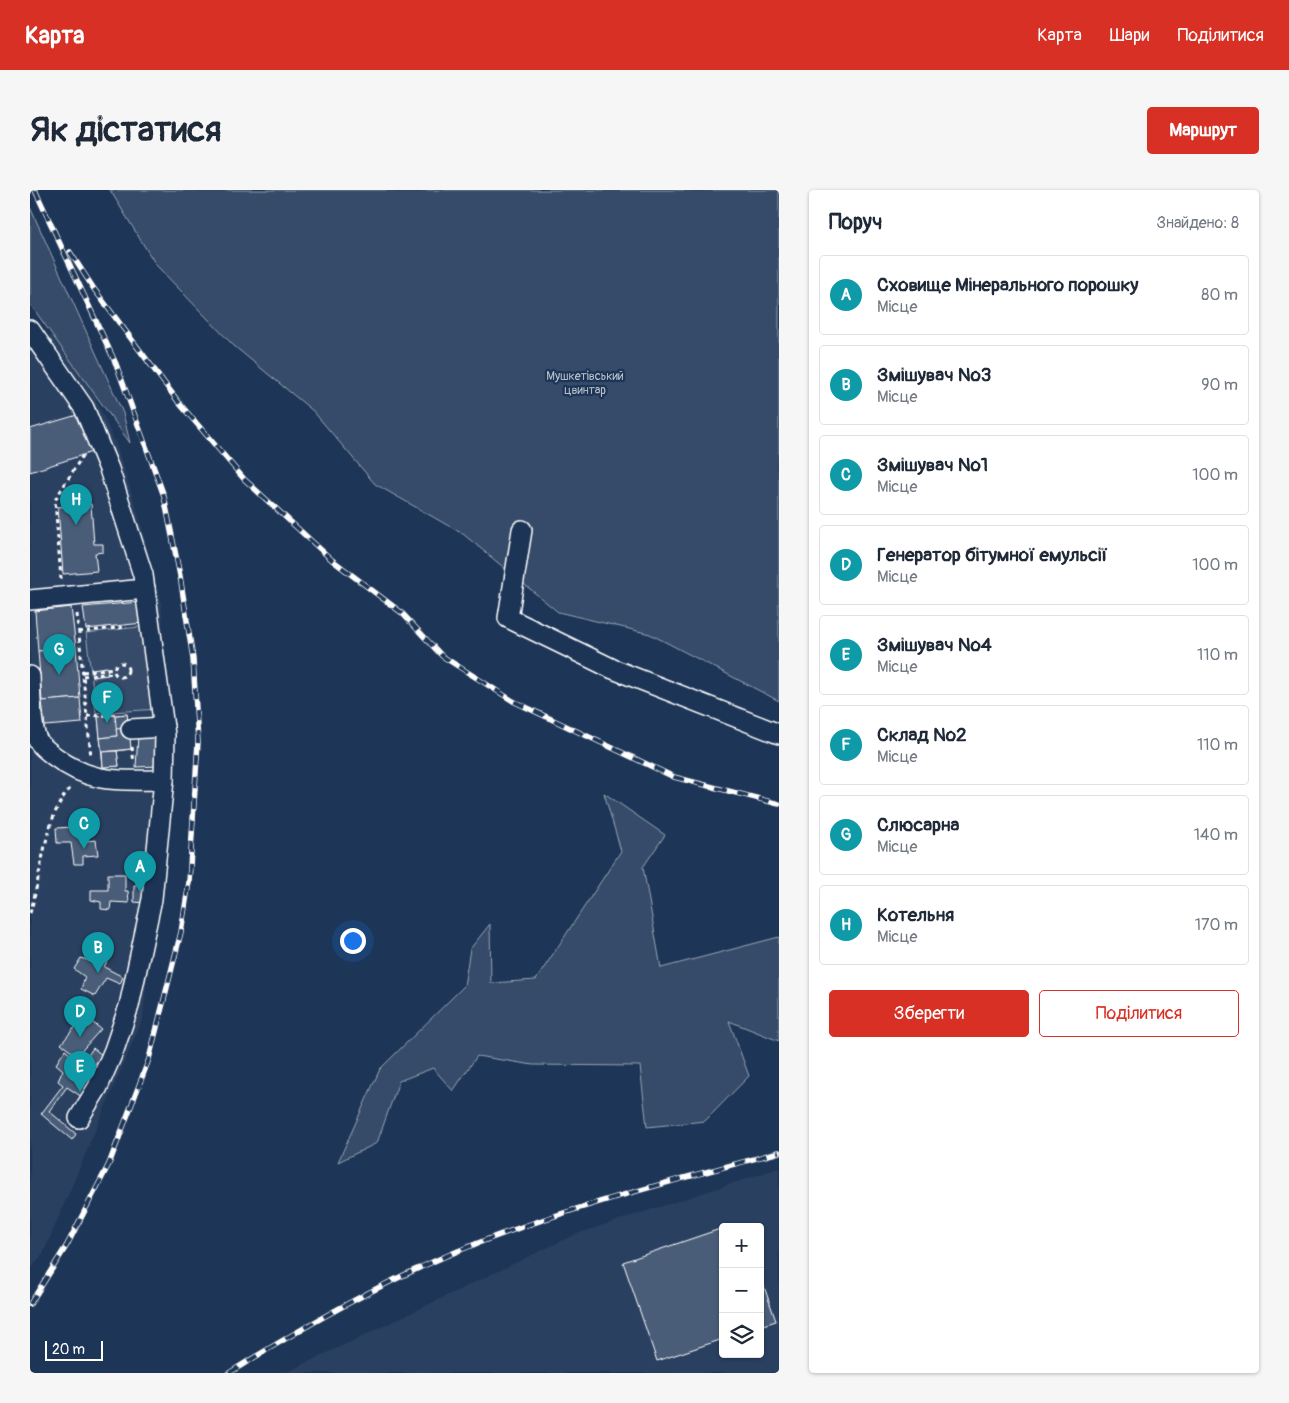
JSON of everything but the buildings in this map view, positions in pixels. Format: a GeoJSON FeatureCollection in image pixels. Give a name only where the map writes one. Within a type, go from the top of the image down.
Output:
{"type":"FeatureCollection","features":[{"type":"Feature","properties":{"kind":"lane"},"geometry":{"type":"LineString","coordinates":[[30,330],[84,408],[109,469],[138,556],[145,589],[164,727],[164,780],[152,899],[129,1006],[114,1050],[98,1087],[79,1118]]}},
{"type":"Feature","properties":{"kind":"lane"},"geometry":{"type":"LineString","coordinates":[[522,530],[508,618],[613,669],[779,734]]}},
{"type":"Feature","properties":{"kind":"lane"},"geometry":{"type":"LineString","coordinates":[[30,600],[145,589]]}},
{"type":"Feature","properties":{"kind":"lane"},"geometry":{"type":"LineString","coordinates":[[30,676],[33,725],[36,738],[58,758],[100,780],[164,780]]}},
{"type":"Feature","properties":{"kind":"lane"},"geometry":{"type":"LineString","coordinates":[[131,729],[164,727]]}},
{"type":"Feature","properties":{"kind":"path"},"geometry":{"type":"LineString","coordinates":[[30,913],[38,886],[44,850],[60,804],[69,789],[78,782],[93,777],[79,632],[69,596],[55,500],[83,455]]}},
{"type":"Feature","properties":{"kind":"path"},"geometry":{"type":"LineString","coordinates":[[79,632],[127,626]]}},
{"type":"Feature","properties":{"kind":"path"},"geometry":{"type":"LineString","coordinates":[[121,662],[128,668],[124,676],[118,676],[114,673],[83,674],[114,668],[121,662]]}},
{"type":"Feature","properties":{"kind":"path"},"geometry":{"type":"LineString","coordinates":[[114,668],[114,673]]}},
{"type":"Feature","properties":{"kind":"shaded area"},"geometry":{"type":"Polygon","coordinates":[[[73,328],[97,402],[116,444],[137,510],[161,601],[170,736],[143,1018],[43,1254],[30,1270],[30,343],[73,328]]]}},
{"type":"Feature","properties":{"kind":"shaded area"},"geometry":{"type":"Polygon","coordinates":[[[779,1168],[779,1373],[285,1373],[576,1234],[779,1168]]]}},
{"type":"Feature","properties":{"kind":"green space","name":"Мушкетівський цвинтар"},"geometry":{"type":"Polygon","coordinates":[[[110,190],[779,190],[779,701],[650,634],[558,612],[463,534],[375,484],[313,411],[234,346],[156,265],[110,190]]]}},
{"type":"Feature","properties":{"kind":"green space"},"geometry":{"type":"Polygon","coordinates":[[[30,207],[123,413],[130,443],[30,304],[30,207]]]}},
{"type":"Feature","properties":{"kind":"green space"},"geometry":{"type":"Polygon","coordinates":[[[148,626],[159,709],[96,713],[86,633],[148,626]]]}},
{"type":"Feature","properties":{"kind":"green space"},"geometry":{"type":"Polygon","coordinates":[[[604,793],[665,835],[643,867],[661,968],[779,937],[779,1041],[729,1021],[749,1076],[705,1121],[647,1127],[640,1066],[533,1065],[477,1056],[453,1091],[433,1068],[399,1081],[377,1143],[338,1162],[380,1069],[464,986],[470,949],[490,924],[491,983],[536,980],[621,851],[604,793]]]}},
{"type":"Feature","properties":{"kind":"railway"},"geometry":{"type":"LineString","coordinates":[[30,1304],[67,1245],[109,1164],[149,1059],[181,932],[189,882],[198,742],[193,659],[180,576],[164,496],[116,364],[35,190]]}},
{"type":"Feature","properties":{"kind":"railway"},"geometry":{"type":"LineString","coordinates":[[70,252],[94,289],[180,404],[244,479],[332,560],[402,613],[442,656],[513,701],[674,777],[779,804]]}},
{"type":"Feature","properties":{"kind":"railway"},"geometry":{"type":"LineString","coordinates":[[229,1373],[350,1302],[445,1256],[515,1229],[590,1205],[779,1152]]}},
{"type":"Feature","properties":{"kind":"place","name":"Котельня"},"geometry":{"type":"Point","coordinates":[76,525]}},
{"type":"Feature","properties":{"kind":"place","name":"Слюсарна"},"geometry":{"type":"Point","coordinates":[59,675]}},
{"type":"Feature","properties":{"kind":"place","name":"Склад №2"},"geometry":{"type":"Point","coordinates":[107,723]}},
{"type":"Feature","properties":{"kind":"place","name":"Змішувач №1"},"geometry":{"type":"Point","coordinates":[84,849]}},
{"type":"Feature","properties":{"kind":"place","name":"Сховище Мінерального порошку"},"geometry":{"type":"Point","coordinates":[140,892]}},
{"type":"Feature","properties":{"kind":"place","name":"Змішувач №3"},"geometry":{"type":"Point","coordinates":[98,973]}},
{"type":"Feature","properties":{"kind":"place","name":"Генератор бітумної емульсії"},"geometry":{"type":"Point","coordinates":[80,1037]}},
{"type":"Feature","properties":{"kind":"place","name":"Змішувач №4"},"geometry":{"type":"Point","coordinates":[80,1092]}}]}
